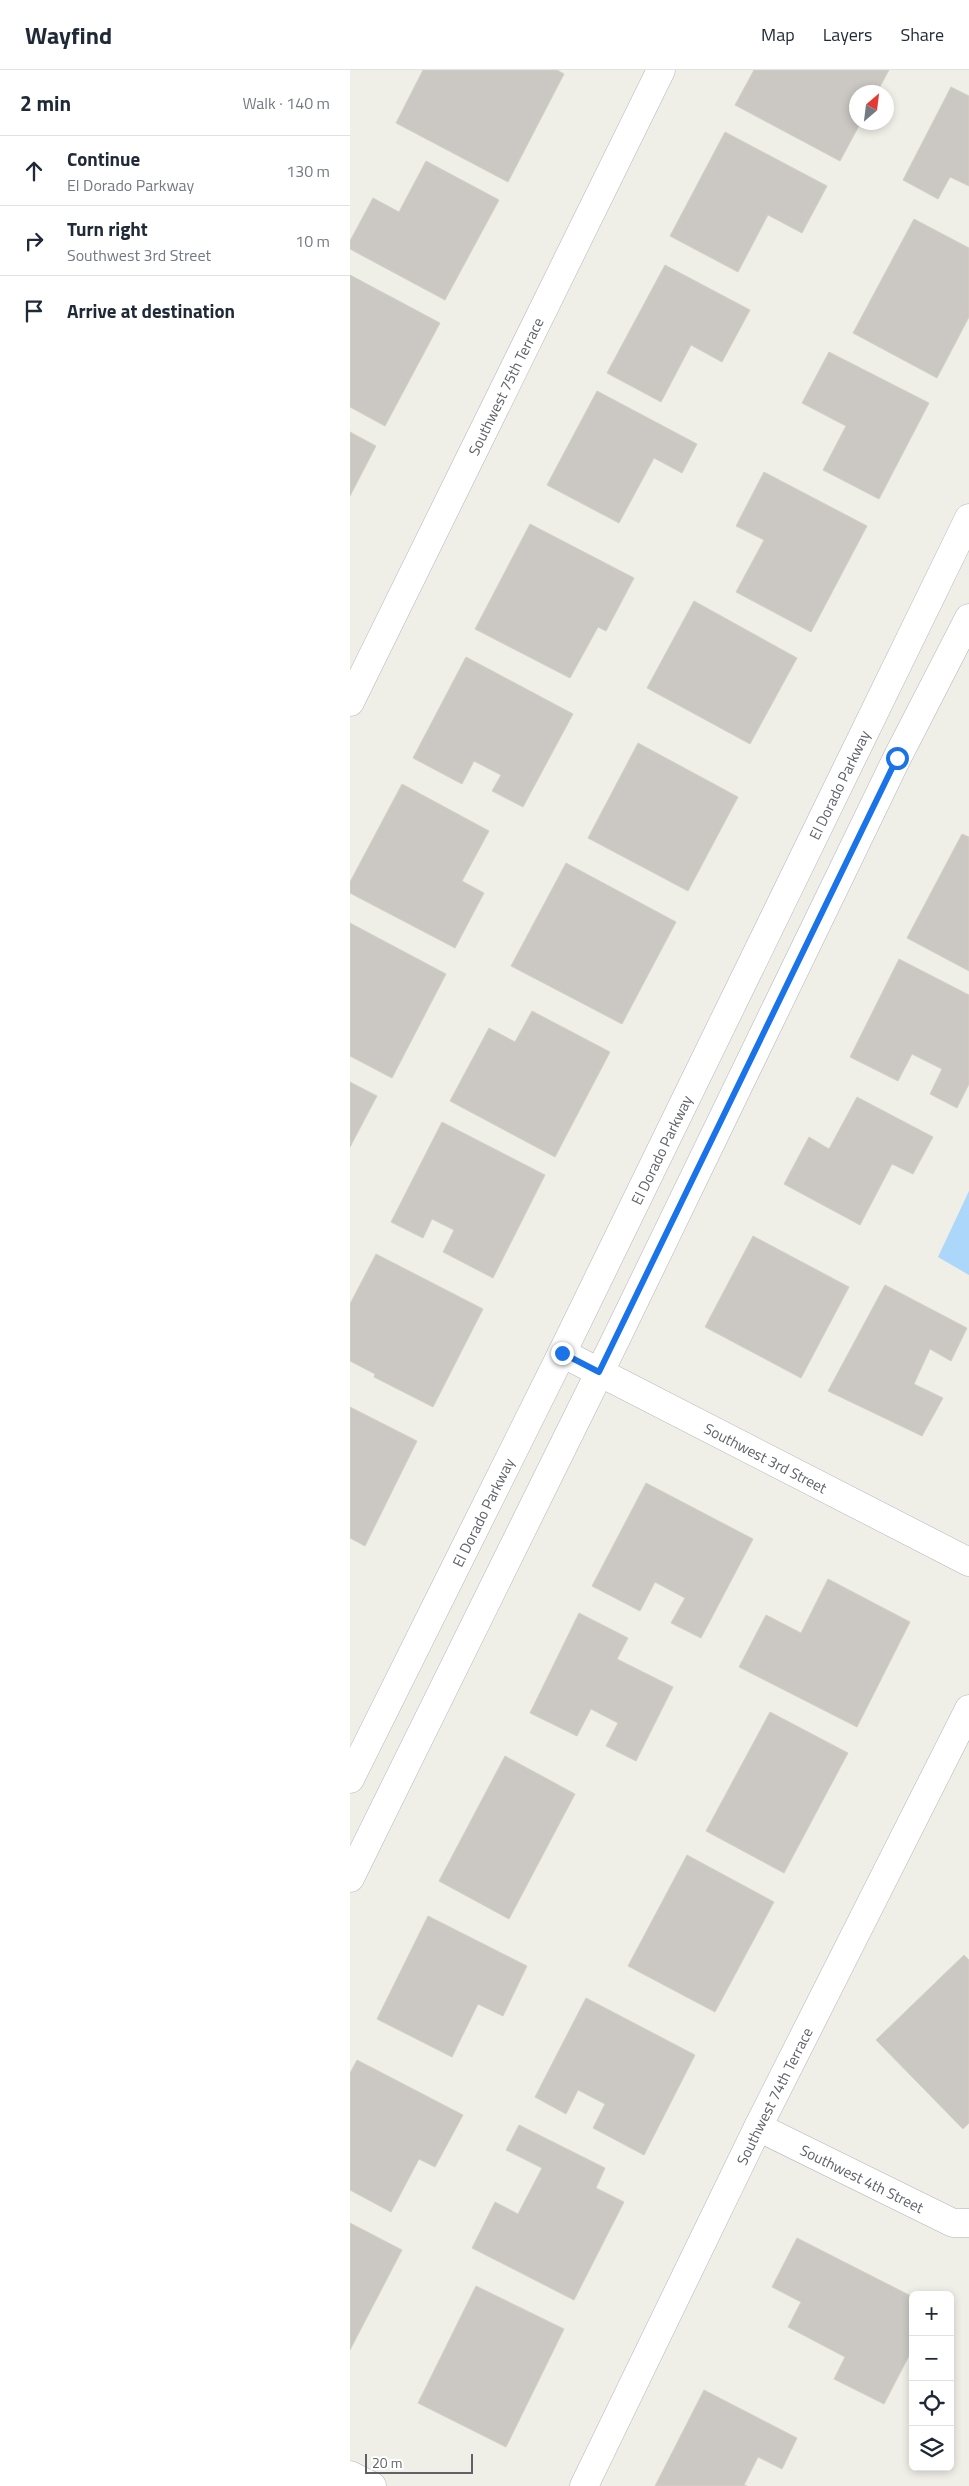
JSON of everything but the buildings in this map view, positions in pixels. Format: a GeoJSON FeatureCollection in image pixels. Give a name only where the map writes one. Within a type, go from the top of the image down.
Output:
{"type":"FeatureCollection","features":[{"type":"Feature","properties":{"kind":"street","name":"Southwest 75th Terrace"},"geometry":{"type":"LineString","coordinates":[[350,702],[662,70]]}},
{"type":"Feature","properties":{"kind":"street","name":"El Dorado Parkway"},"geometry":{"type":"LineString","coordinates":[[350,1779],[960,560],[969,518]]}},
{"type":"Feature","properties":{"kind":"street"},"geometry":{"type":"LineString","coordinates":[[350,1878],[599,1372],[897,758],[969,618]]}},
{"type":"Feature","properties":{"kind":"street","name":"Southwest 3rd Street"},"geometry":{"type":"LineString","coordinates":[[562,1353],[969,1562]]}},
{"type":"Feature","properties":{"kind":"street","name":"Southwest 74th Terrace"},"geometry":{"type":"LineString","coordinates":[[584,2486],[758,2127],[969,1709]]}},
{"type":"Feature","properties":{"kind":"street","name":"Southwest 4th Street"},"geometry":{"type":"LineString","coordinates":[[758,2127],[953,2223],[969,2224]]}},
{"type":"Feature","properties":{"kind":"street"},"geometry":{"type":"LineString","coordinates":[[350,2475],[372,2486]]}},
{"type":"Feature","properties":{"kind":"water"},"geometry":{"type":"Polygon","coordinates":[[[969,1191],[969,1275],[938,1257],[969,1191]]]}},
{"type":"Feature","properties":{"kind":"route"},"geometry":{"type":"LineString","coordinates":[[562,1353],[599,1372],[897,758]]}}]}
